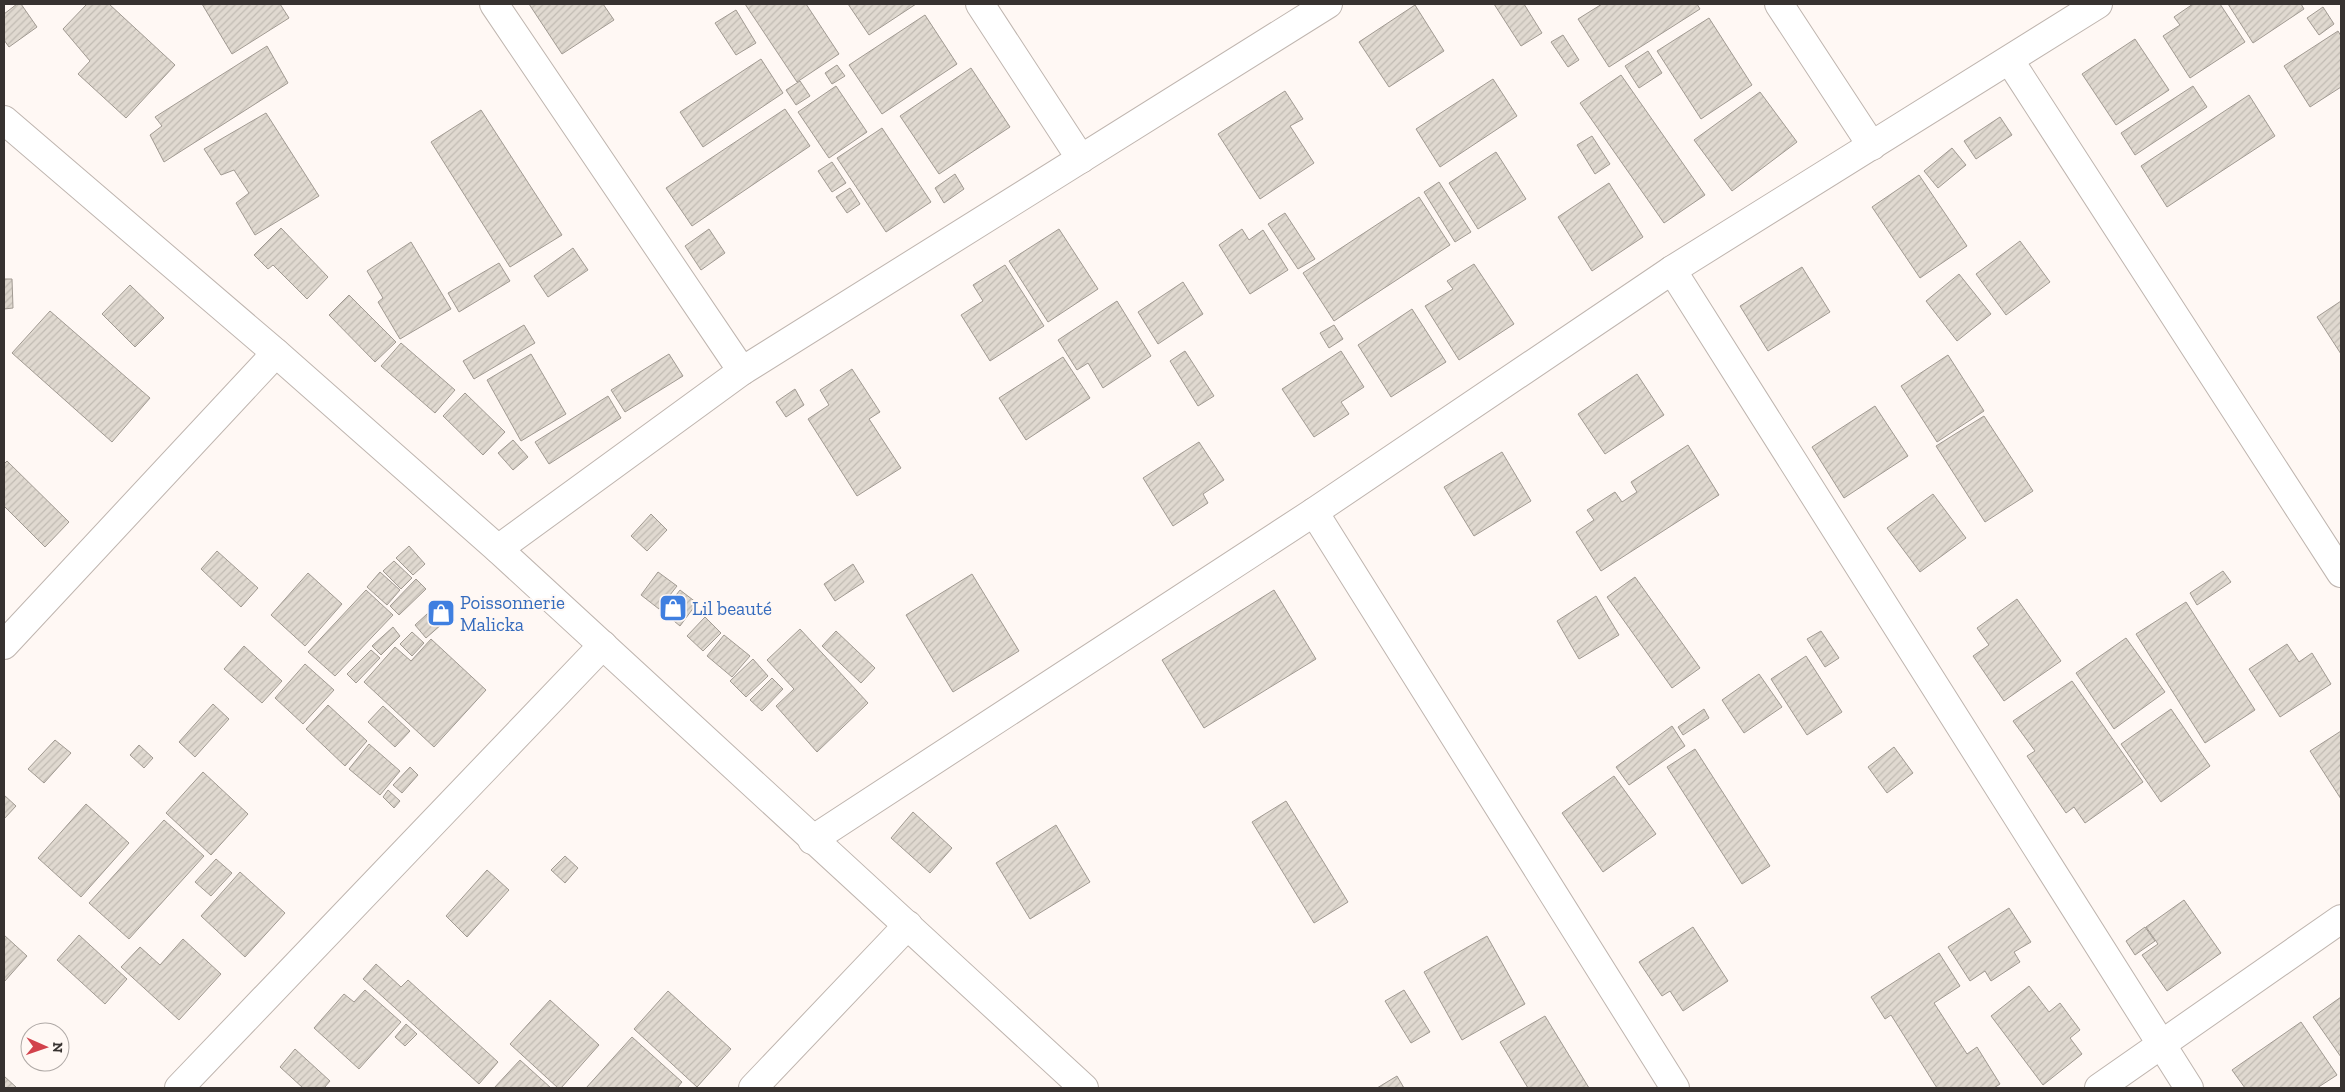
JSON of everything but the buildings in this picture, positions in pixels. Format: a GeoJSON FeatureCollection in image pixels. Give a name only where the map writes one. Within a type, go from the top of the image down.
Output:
{"type":"FeatureCollection","features":[{"type":"Feature","properties":{"kind":"street"},"geometry":{"type":"LineString","coordinates":[[494,4],[742,371]]}},
{"type":"Feature","properties":{"kind":"street"},"geometry":{"type":"LineString","coordinates":[[980,4],[1081,159]]}},
{"type":"Feature","properties":{"kind":"street"},"geometry":{"type":"LineString","coordinates":[[498,549],[742,371],[1328,4]]}},
{"type":"Feature","properties":{"kind":"street"},"geometry":{"type":"LineString","coordinates":[[1779,4],[1872,146]]}},
{"type":"Feature","properties":{"kind":"street"},"geometry":{"type":"LineString","coordinates":[[812,840],[1314,512],[1672,270],[2010,61],[2098,4]]}},
{"type":"Feature","properties":{"kind":"street"},"geometry":{"type":"LineString","coordinates":[[2010,61],[2341,573]]}},
{"type":"Feature","properties":{"kind":"street"},"geometry":{"type":"LineString","coordinates":[[4,120],[276,354],[498,549],[604,645],[812,840],[908,925],[1084,1088]]}},
{"type":"Feature","properties":{"kind":"street"},"geometry":{"type":"LineString","coordinates":[[1672,270],[2189,1088]]}},
{"type":"Feature","properties":{"kind":"street"},"geometry":{"type":"LineString","coordinates":[[4,645],[276,354]]}},
{"type":"Feature","properties":{"kind":"street"},"geometry":{"type":"LineString","coordinates":[[1314,512],[1675,1088]]}},
{"type":"Feature","properties":{"kind":"street"},"geometry":{"type":"LineString","coordinates":[[179,1088],[604,645]]}},
{"type":"Feature","properties":{"kind":"street"},"geometry":{"type":"LineString","coordinates":[[2099,1088],[2162,1046],[2341,919]]}},
{"type":"Feature","properties":{"kind":"street"},"geometry":{"type":"LineString","coordinates":[[753,1088],[908,925]]}},
{"type":"Feature","properties":{"kind":"place","name":"Lil beauté"},"geometry":{"type":"Point","coordinates":[673,608]}},
{"type":"Feature","properties":{"kind":"place","name":"Poissonnerie Malicka"},"geometry":{"type":"Point","coordinates":[441,613]}}]}
